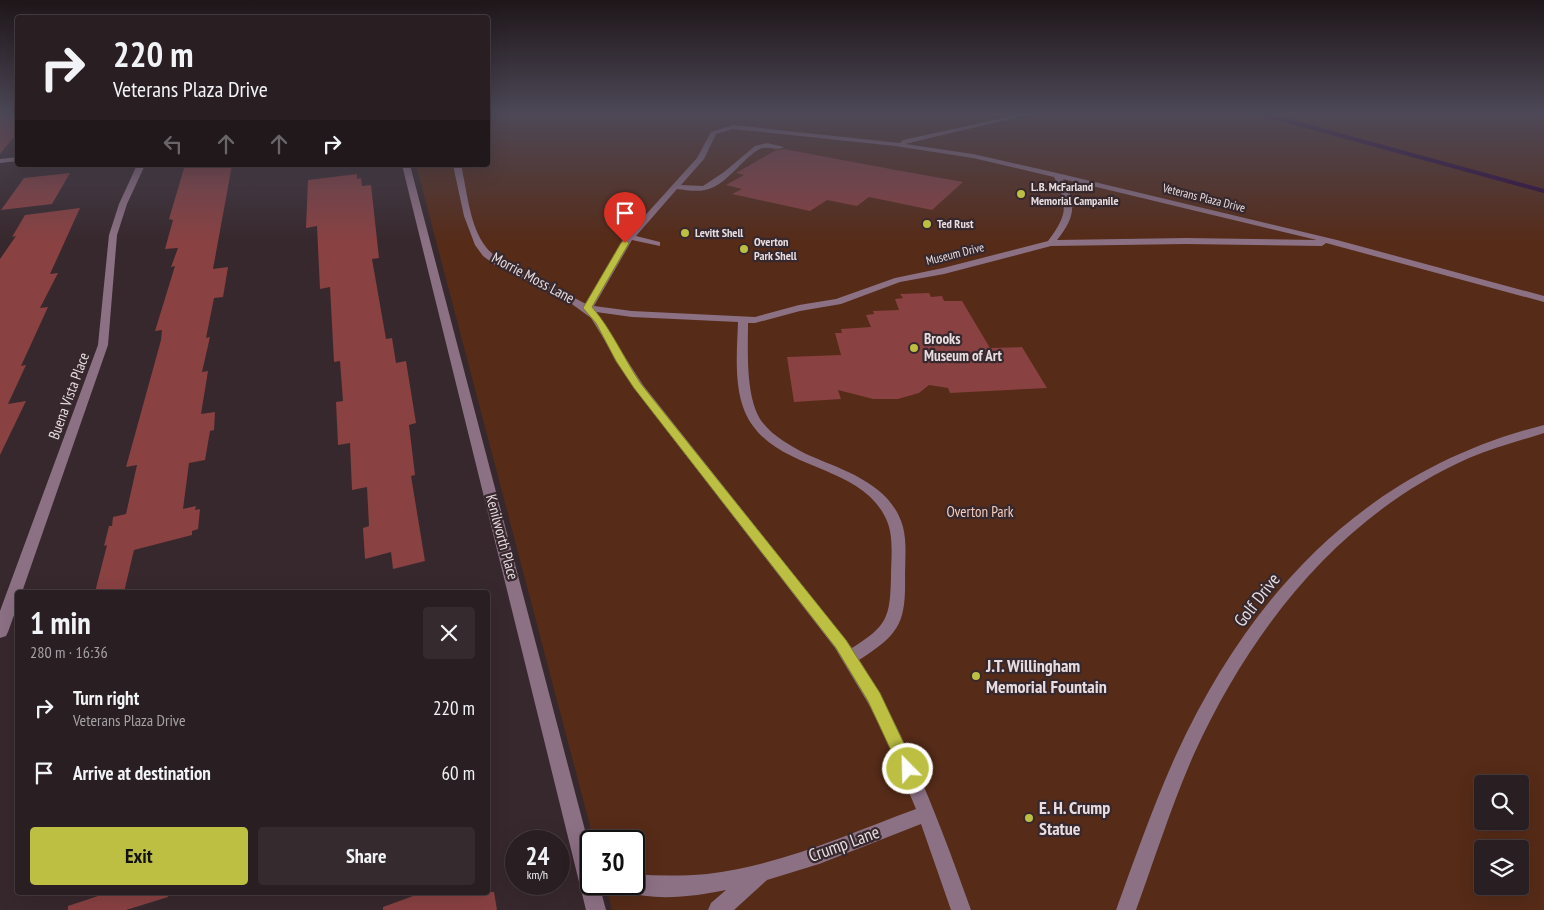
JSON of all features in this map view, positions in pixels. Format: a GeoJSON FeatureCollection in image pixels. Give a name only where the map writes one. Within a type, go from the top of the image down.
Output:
{"type":"FeatureCollection","features":[{"type":"Feature","properties":{"kind":"street","name":"Veterans Plaza Drive"},"geometry":{"type":"LineString","coordinates":[[588,308],[630,237],[701,156]]}},
{"type":"Feature","properties":{"kind":"street"},"geometry":{"type":"LineString","coordinates":[[674,187],[704,188],[727,174],[746,156]]}},
{"type":"Feature","properties":{"kind":"street","name":"Veterans Plaza Drive"},"geometry":{"type":"LineString","coordinates":[[975,156],[1057,174],[1334,242],[1544,299]]}},
{"type":"Feature","properties":{"kind":"street"},"geometry":{"type":"LineString","coordinates":[[0,161],[15,159]]}},
{"type":"Feature","properties":{"kind":"street","name":"Buena Vista Place"},"geometry":{"type":"LineString","coordinates":[[15,590],[103,345],[109,309],[111,244],[120,212],[140,167]]}},
{"type":"Feature","properties":{"kind":"street","name":"Kenilworth Place"},"geometry":{"type":"LineString","coordinates":[[407,167],[580,835]]}},
{"type":"Feature","properties":{"kind":"street","name":"Morrie Moss Lane"},"geometry":{"type":"LineString","coordinates":[[458,167],[478,244],[482,249],[508,268],[588,308],[600,322],[621,361],[638,386],[841,644],[874,698],[896,739],[927,814],[961,910]]}},
{"type":"Feature","properties":{"kind":"street"},"geometry":{"type":"LineString","coordinates":[[1051,243],[1070,216],[1068,194],[1057,174]]}},
{"type":"Feature","properties":{"kind":"street"},"geometry":{"type":"LineString","coordinates":[[630,237],[656,244]]}},
{"type":"Feature","properties":{"kind":"street","name":"Museum Drive"},"geometry":{"type":"LineString","coordinates":[[588,308],[632,314],[743,321],[838,302],[898,280],[944,271],[1051,243],[1186,241],[1297,244],[1334,242]]}},
{"type":"Feature","properties":{"kind":"street"},"geometry":{"type":"LineString","coordinates":[[743,321],[743,361],[748,405],[757,424],[780,444],[806,460],[866,488],[889,509],[895,523],[898,539],[898,614],[887,633],[849,658]]}},
{"type":"Feature","properties":{"kind":"street","name":"Golf Drive"},"geometry":{"type":"LineString","coordinates":[[1126,910],[1175,780],[1216,692],[1240,655],[1299,579],[1348,528],[1402,489],[1457,459],[1544,430]]}},
{"type":"Feature","properties":{"kind":"street","name":"Buena Vista Place"},"geometry":{"type":"LineString","coordinates":[[0,632],[15,590]]}},
{"type":"Feature","properties":{"kind":"street","name":"Crump Lane"},"geometry":{"type":"LineString","coordinates":[[645,885],[668,887],[698,885],[761,874],[927,814]]}},
{"type":"Feature","properties":{"kind":"street","name":"Crump Lane"},"geometry":{"type":"LineString","coordinates":[[718,910],[761,874]]}},
{"type":"Feature","properties":{"kind":"street","name":"Kenilworth Place"},"geometry":{"type":"LineString","coordinates":[[593,895],[596,910]]}},
{"type":"Feature","properties":{"kind":"green space","name":"Overton Park"},"geometry":{"type":"Polygon","coordinates":[[[490,156],[1544,156],[1544,910],[612,910],[608,895],[645,895],[645,830],[591,830],[417,167],[490,167],[490,156]]]}},
{"type":"Feature","properties":{"kind":"building"},"geometry":{"type":"Polygon","coordinates":[[[765,156],[825,156],[963,182],[932,210],[869,197],[857,206],[827,200],[810,211],[732,194],[742,189],[726,185],[744,175],[736,173],[765,156]]]}},
{"type":"Feature","properties":{"kind":"building"},"geometry":{"type":"Polygon","coordinates":[[[184,167],[232,167],[213,269],[228,267],[223,297],[214,298],[206,338],[210,337],[202,372],[208,371],[201,414],[215,412],[214,430],[210,431],[205,460],[189,463],[183,509],[196,506],[195,510],[200,509],[198,529],[192,531],[192,535],[134,550],[124,590],[96,590],[107,545],[104,546],[109,526],[112,526],[113,517],[126,514],[137,465],[126,467],[161,340],[162,330],[155,331],[175,266],[171,267],[178,248],[165,249],[173,220],[169,219],[184,167]]]}},
{"type":"Feature","properties":{"kind":"building"},"geometry":{"type":"Polygon","coordinates":[[[70,173],[52,204],[1,210],[24,178],[70,173]]]}},
{"type":"Feature","properties":{"kind":"building"},"geometry":{"type":"Polygon","coordinates":[[[357,174],[357,179],[361,178],[362,186],[371,185],[379,258],[372,259],[386,339],[392,338],[396,363],[406,361],[416,423],[409,425],[415,475],[411,476],[425,561],[393,569],[391,552],[365,559],[363,528],[369,526],[367,487],[352,490],[350,443],[338,445],[336,402],[343,401],[340,361],[334,362],[330,287],[320,289],[317,226],[306,228],[308,180],[357,174]]]}},
{"type":"Feature","properties":{"kind":"building"},"geometry":{"type":"Polygon","coordinates":[[[80,208],[50,274],[58,273],[40,308],[48,307],[21,366],[26,365],[8,404],[26,401],[0,455],[0,259],[16,236],[12,237],[25,215],[80,208]]]}},
{"type":"Feature","properties":{"kind":"building","name":"Brooks Museum of Art"},"geometry":{"type":"Polygon","coordinates":[[[929,293],[931,297],[942,296],[944,301],[962,301],[990,348],[1022,347],[1047,388],[950,393],[948,388],[929,385],[919,393],[898,399],[873,399],[838,390],[841,399],[794,402],[787,357],[841,355],[835,333],[842,333],[841,329],[871,327],[866,315],[874,314],[873,311],[899,310],[895,299],[903,298],[900,294],[929,293]]]}},
{"type":"Feature","properties":{"kind":"building"},"geometry":{"type":"Polygon","coordinates":[[[490,892],[494,892],[497,910],[383,910],[383,907],[416,895],[490,895],[490,892]]]}},
{"type":"Feature","properties":{"kind":"building"},"geometry":{"type":"Polygon","coordinates":[[[101,895],[168,895],[168,897],[126,910],[68,910],[68,906],[101,895]]]}},
{"type":"Feature","properties":{"kind":"waterway"},"geometry":{"type":"LineString","coordinates":[[1418,156],[1544,191]]}},
{"type":"Feature","properties":{"kind":"place","name":"L.B. McFarland Memorial Campanile"},"geometry":{"type":"Point","coordinates":[1021,194]}},
{"type":"Feature","properties":{"kind":"place","name":"Ted Rust"},"geometry":{"type":"Point","coordinates":[927,224]}},
{"type":"Feature","properties":{"kind":"place","name":"Levitt Shell"},"geometry":{"type":"Point","coordinates":[685,233]}},
{"type":"Feature","properties":{"kind":"place","name":"Overton Park Shell"},"geometry":{"type":"Point","coordinates":[744,249]}},
{"type":"Feature","properties":{"kind":"place","name":"Brooks Museum of Art"},"geometry":{"type":"Point","coordinates":[914,348]}},
{"type":"Feature","properties":{"kind":"place","name":"J.T. Willingham Memorial Fountain"},"geometry":{"type":"Point","coordinates":[976,676]}},
{"type":"Feature","properties":{"kind":"place","name":"E. H. Crump Statue"},"geometry":{"type":"Point","coordinates":[1029,818]}},
{"type":"Feature","properties":{"kind":"route"},"geometry":{"type":"LineString","coordinates":[[625,243],[588,308],[600,322],[621,361],[638,386],[841,644],[874,698],[896,739],[908,769]]}}]}
